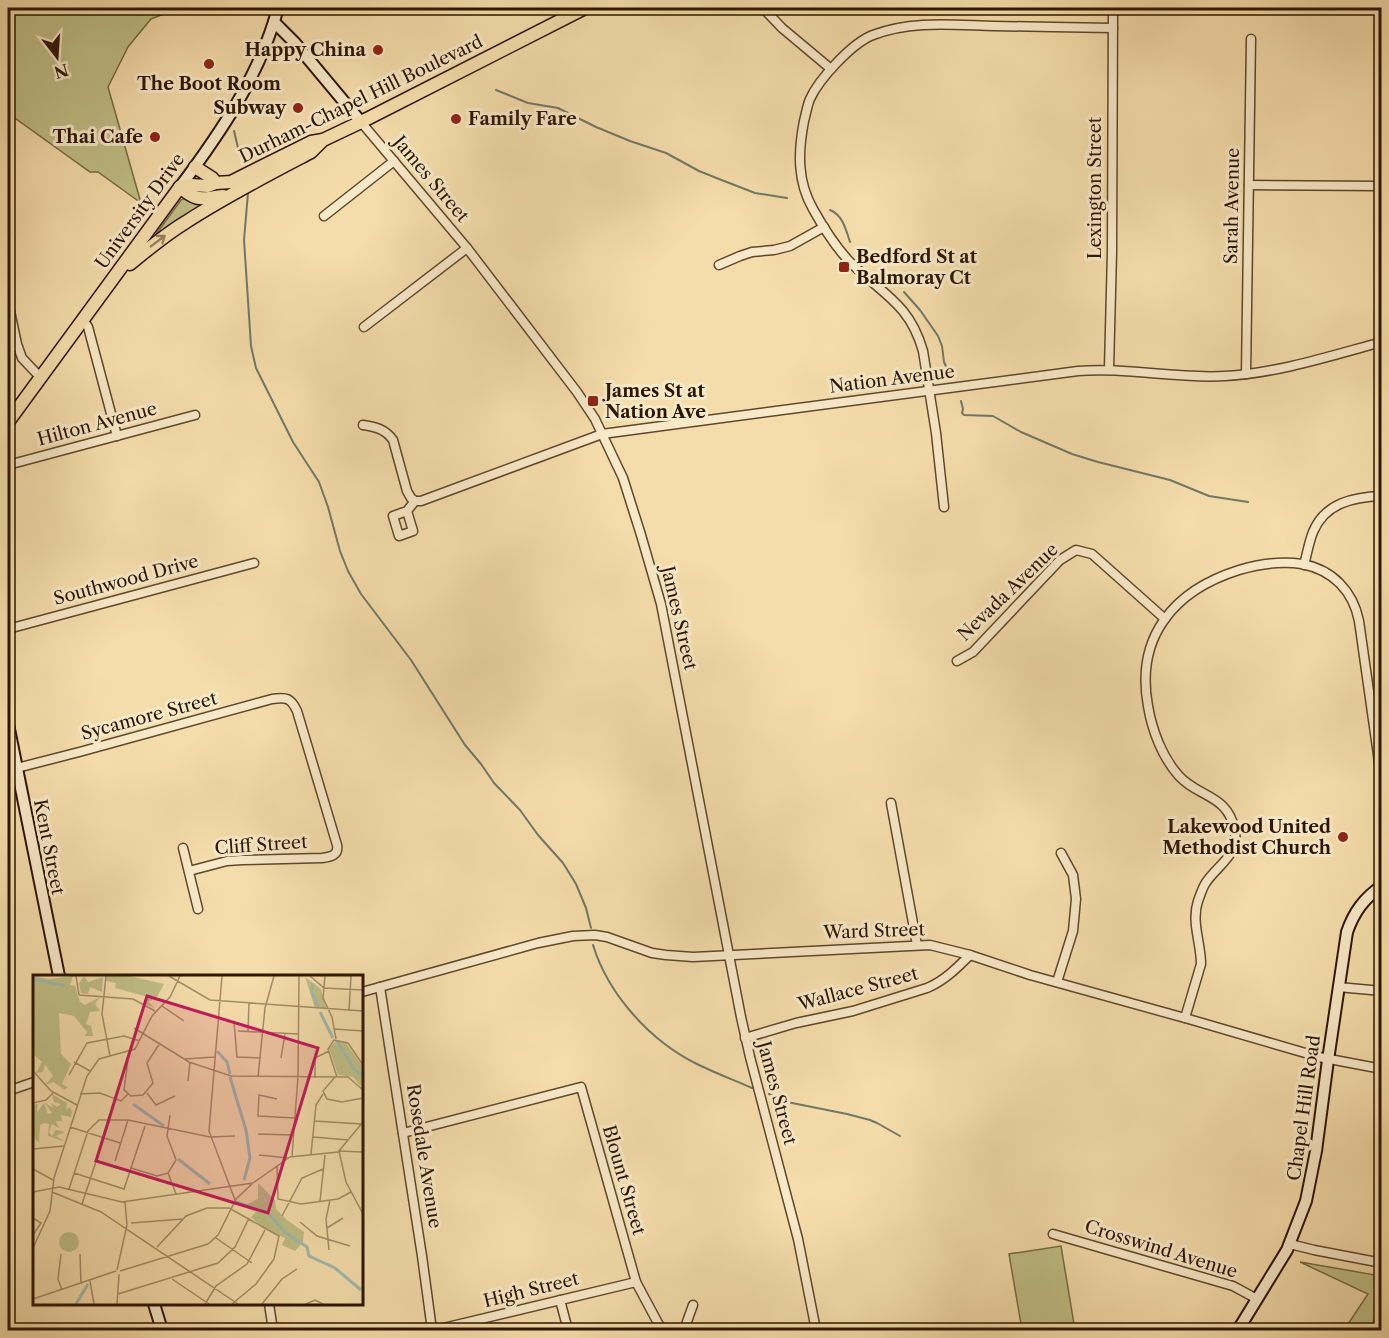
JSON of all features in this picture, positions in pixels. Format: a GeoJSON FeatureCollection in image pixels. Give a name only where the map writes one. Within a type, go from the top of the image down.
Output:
{"type":"FeatureCollection","features":[{"type":"Feature","properties":{"kind":"main road","name":"Durham-Chapel Hill Boulevard"},"geometry":{"type":"LineString","coordinates":[[180,187],[191,184],[208,186],[236,180],[311,142],[323,140],[361,122],[585,8]]}},
{"type":"Feature","properties":{"kind":"main road"},"geometry":{"type":"LineString","coordinates":[[113,278],[169,233],[231,195],[312,152],[323,140]]}},
{"type":"Feature","properties":{"kind":"main road"},"geometry":{"type":"LineString","coordinates":[[195,167],[216,183]]}},
{"type":"Feature","properties":{"kind":"main road"},"geometry":{"type":"LineString","coordinates":[[180,187],[192,197],[198,198],[231,195]]}},
{"type":"Feature","properties":{"kind":"main road","name":"University Drive"},"geometry":{"type":"LineString","coordinates":[[8,422],[180,187]]}},
{"type":"Feature","properties":{"kind":"street","name":"University Drive"},"geometry":{"type":"LineString","coordinates":[[180,187],[244,92],[258,65],[278,8]]}},
{"type":"Feature","properties":{"kind":"street"},"geometry":{"type":"LineString","coordinates":[[763,8],[782,28],[831,69]]}},
{"type":"Feature","properties":{"kind":"street","name":"Lexington Street"},"geometry":{"type":"LineString","coordinates":[[1109,369],[1113,8]]}},
{"type":"Feature","properties":{"kind":"street","name":"James Street"},"geometry":{"type":"LineString","coordinates":[[274,22],[295,43],[468,248],[595,418],[623,478],[661,604],[745,1038],[798,1239],[816,1330]]}},
{"type":"Feature","properties":{"kind":"street"},"geometry":{"type":"LineString","coordinates":[[944,507],[924,351],[907,317],[888,296],[850,263],[824,227],[803,186],[799,152],[809,100],[831,69],[856,45],[866,38],[893,28],[946,25],[1113,28]]}},
{"type":"Feature","properties":{"kind":"street","name":"Sarah Avenue"},"geometry":{"type":"LineString","coordinates":[[1246,374],[1251,39]]}},
{"type":"Feature","properties":{"kind":"street"},"geometry":{"type":"LineString","coordinates":[[324,216],[394,161]]}},
{"type":"Feature","properties":{"kind":"street"},"geometry":{"type":"LineString","coordinates":[[1249,184],[1382,186]]}},
{"type":"Feature","properties":{"kind":"street"},"geometry":{"type":"LineString","coordinates":[[719,265],[740,255],[790,246],[824,227]]}},
{"type":"Feature","properties":{"kind":"street"},"geometry":{"type":"LineString","coordinates":[[364,327],[468,248]]}},
{"type":"Feature","properties":{"kind":"street"},"geometry":{"type":"LineString","coordinates":[[8,302],[19,352],[40,377]]}},
{"type":"Feature","properties":{"kind":"street"},"geometry":{"type":"LineString","coordinates":[[83,319],[88,327],[117,436]]}},
{"type":"Feature","properties":{"kind":"street","name":"Nation Avenue"},"geometry":{"type":"LineString","coordinates":[[415,501],[421,501],[602,434],[1078,371],[1109,369],[1183,376],[1246,374],[1290,366],[1382,342]]}},
{"type":"Feature","properties":{"kind":"street","name":"Hilton Avenue"},"geometry":{"type":"LineString","coordinates":[[8,465],[195,415]]}},
{"type":"Feature","properties":{"kind":"street"},"geometry":{"type":"LineString","coordinates":[[363,424],[380,428],[393,440],[407,491],[415,501],[406,511]]}},
{"type":"Feature","properties":{"kind":"street"},"geometry":{"type":"LineString","coordinates":[[1304,565],[1313,532],[1326,512],[1345,502],[1382,496]]}},
{"type":"Feature","properties":{"kind":"street","name":"Nevada Avenue"},"geometry":{"type":"LineString","coordinates":[[957,661],[973,652],[1060,560],[1076,550],[1092,554],[1165,619]]}},
{"type":"Feature","properties":{"kind":"street","name":"Southwood Drive"},"geometry":{"type":"LineString","coordinates":[[8,630],[254,563]]}},
{"type":"Feature","properties":{"kind":"street"},"geometry":{"type":"LineString","coordinates":[[1185,1018],[1201,964],[1195,916],[1198,902],[1205,884],[1231,855],[1235,837],[1225,808],[1179,777],[1169,763],[1155,733],[1148,706],[1146,668],[1153,639],[1165,619],[1192,592],[1223,575],[1243,569],[1277,563],[1304,565],[1328,575],[1339,583],[1347,591],[1357,610],[1382,783]]}},
{"type":"Feature","properties":{"kind":"street","name":"Sycamore Street"},"geometry":{"type":"LineString","coordinates":[[17,768],[272,699],[285,698],[290,700],[297,711],[337,844],[336,854]]}},
{"type":"Feature","properties":{"kind":"street","name":"Kent Street"},"geometry":{"type":"LineString","coordinates":[[8,724],[59,975]]}},
{"type":"Feature","properties":{"kind":"street"},"geometry":{"type":"LineString","coordinates":[[891,803],[917,945]]}},
{"type":"Feature","properties":{"kind":"street"},"geometry":{"type":"LineString","coordinates":[[183,848],[198,909]]}},
{"type":"Feature","properties":{"kind":"street"},"geometry":{"type":"LineString","coordinates":[[1057,982],[1073,931],[1076,899],[1073,875],[1061,853]]}},
{"type":"Feature","properties":{"kind":"street","name":"Cliff Street"},"geometry":{"type":"LineString","coordinates":[[189,871],[234,860],[322,858],[336,854]]}},
{"type":"Feature","properties":{"kind":"street","name":"Chapel Hill Road"},"geometry":{"type":"LineString","coordinates":[[1238,1330],[1290,1244],[1299,1222],[1309,1188],[1316,1151],[1345,942],[1354,914],[1367,898],[1382,886]]}},
{"type":"Feature","properties":{"kind":"street","name":"Ward Street"},"geometry":{"type":"LineString","coordinates":[[363,992],[538,943],[584,935],[607,937],[666,955],[693,957],[917,945],[943,947],[1030,975],[1328,1060],[1382,1069]]}},
{"type":"Feature","properties":{"kind":"street","name":"Wallace Street"},"geometry":{"type":"LineString","coordinates":[[745,1038],[796,1023],[852,1011],[927,988],[955,970],[970,955]]}},
{"type":"Feature","properties":{"kind":"street","name":"Rosedale Avenue"},"geometry":{"type":"LineString","coordinates":[[380,987],[433,1330]]}},
{"type":"Feature","properties":{"kind":"street"},"geometry":{"type":"LineString","coordinates":[[1338,987],[1382,991]]}},
{"type":"Feature","properties":{"kind":"street"},"geometry":{"type":"LineString","coordinates":[[8,1091],[33,1082]]}},
{"type":"Feature","properties":{"kind":"street","name":"Blount Street"},"geometry":{"type":"LineString","coordinates":[[403,1133],[581,1087],[636,1282],[664,1330]]}},
{"type":"Feature","properties":{"kind":"street","name":"Crosswind Avenue"},"geometry":{"type":"LineString","coordinates":[[1053,1234],[1233,1286],[1257,1299]]}},
{"type":"Feature","properties":{"kind":"street"},"geometry":{"type":"LineString","coordinates":[[1290,1244],[1382,1263]]}},
{"type":"Feature","properties":{"kind":"street","name":"High Street"},"geometry":{"type":"LineString","coordinates":[[433,1330],[636,1282]]}},
{"type":"Feature","properties":{"kind":"street"},"geometry":{"type":"LineString","coordinates":[[560,1300],[568,1330]]}},
{"type":"Feature","properties":{"kind":"street"},"geometry":{"type":"LineString","coordinates":[[154,1305],[162,1330]]}},
{"type":"Feature","properties":{"kind":"street"},"geometry":{"type":"LineString","coordinates":[[269,1305],[273,1330]]}},
{"type":"Feature","properties":{"kind":"street"},"geometry":{"type":"LineString","coordinates":[[684,1330],[693,1305]]}},
{"type":"Feature","properties":{"kind":"shaded area"},"geometry":{"type":"Polygon","coordinates":[[[8,8],[179,8],[151,19],[128,47],[108,87],[141,203],[98,172],[90,172],[8,113],[8,8]]]}},
{"type":"Feature","properties":{"kind":"shaded area"},"geometry":{"type":"Polygon","coordinates":[[[185,198],[207,205],[151,241],[181,200],[185,198]]]}},
{"type":"Feature","properties":{"kind":"shaded area"},"geometry":{"type":"Polygon","coordinates":[[[1061,1246],[1075,1330],[1022,1330],[1009,1254],[1061,1246]]]}},
{"type":"Feature","properties":{"kind":"shaded area"},"geometry":{"type":"Polygon","coordinates":[[[1300,1262],[1381,1276],[1372,1330],[1344,1330],[1368,1294],[1300,1262]]]}},
{"type":"Feature","properties":{"kind":"waterway"},"geometry":{"type":"LineString","coordinates":[[8,9],[47,8]]}},
{"type":"Feature","properties":{"kind":"waterway"},"geometry":{"type":"LineString","coordinates":[[246,8],[248,13]]}},
{"type":"Feature","properties":{"kind":"waterway"},"geometry":{"type":"LineString","coordinates":[[255,8],[263,12]]}},
{"type":"Feature","properties":{"kind":"waterway"},"geometry":{"type":"LineString","coordinates":[[496,90],[528,103],[558,108],[596,127],[666,153],[699,171],[755,193],[787,198]]}},
{"type":"Feature","properties":{"kind":"waterway"},"geometry":{"type":"LineString","coordinates":[[234,131],[239,152]]}},
{"type":"Feature","properties":{"kind":"waterway"},"geometry":{"type":"LineString","coordinates":[[248,193],[244,240],[251,346],[256,368],[293,442],[319,482],[348,571],[361,594],[411,660],[465,745],[494,783],[520,810],[563,863],[576,884],[591,928]]}},
{"type":"Feature","properties":{"kind":"waterway"},"geometry":{"type":"LineString","coordinates":[[830,210],[841,219],[850,242]]}},
{"type":"Feature","properties":{"kind":"waterway"},"geometry":{"type":"LineString","coordinates":[[904,292],[938,336],[944,362],[950,375]]}},
{"type":"Feature","properties":{"kind":"waterway"},"geometry":{"type":"LineString","coordinates":[[961,401],[964,415],[993,416],[1021,432],[1072,454],[1170,480],[1209,496],[1248,502]]}},
{"type":"Feature","properties":{"kind":"waterway"},"geometry":{"type":"LineString","coordinates":[[593,945],[609,981],[620,998],[647,1029],[680,1054],[752,1088]]}},
{"type":"Feature","properties":{"kind":"waterway"},"geometry":{"type":"LineString","coordinates":[[769,1094],[787,1102],[870,1120],[900,1136]]}},
{"type":"Feature","properties":{"kind":"place","name":"Happy China"},"geometry":{"type":"Point","coordinates":[378,50]}},
{"type":"Feature","properties":{"kind":"place","name":"The Boot Room"},"geometry":{"type":"Point","coordinates":[209,64]}},
{"type":"Feature","properties":{"kind":"place","name":"Subway"},"geometry":{"type":"Point","coordinates":[298,108]}},
{"type":"Feature","properties":{"kind":"place","name":"Family Fare"},"geometry":{"type":"Point","coordinates":[456,119]}},
{"type":"Feature","properties":{"kind":"place","name":"Thai Cafe"},"geometry":{"type":"Point","coordinates":[155,137]}},
{"type":"Feature","properties":{"kind":"place","name":"Bedford St at Balmoray Ct"},"geometry":{"type":"Point","coordinates":[844,267]}},
{"type":"Feature","properties":{"kind":"place","name":"James St at Nation Ave"},"geometry":{"type":"Point","coordinates":[593,401]}},
{"type":"Feature","properties":{"kind":"place","name":"Lakewood United Methodist Church"},"geometry":{"type":"Point","coordinates":[1343,837]}}]}
